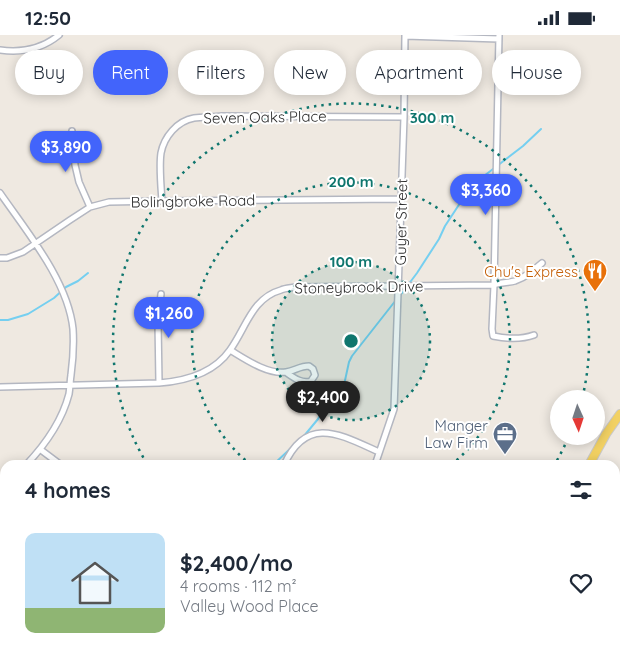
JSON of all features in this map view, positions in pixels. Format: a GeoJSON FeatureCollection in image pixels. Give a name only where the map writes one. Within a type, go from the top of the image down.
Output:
{"type":"FeatureCollection","features":[{"type":"Feature","properties":{"kind":"main road"},"geometry":{"type":"LineString","coordinates":[[593,460],[606,434],[620,414]]}},
{"type":"Feature","properties":{"kind":"street"},"geometry":{"type":"LineString","coordinates":[[0,50],[31,50],[44,45],[59,35]]}},
{"type":"Feature","properties":{"kind":"street"},"geometry":{"type":"LineString","coordinates":[[405,36],[499,37],[492,329],[493,336],[516,339],[534,335]]}},
{"type":"Feature","properties":{"kind":"street","name":"Guyer Street"},"geometry":{"type":"LineString","coordinates":[[377,460],[394,409],[405,36]]}},
{"type":"Feature","properties":{"kind":"street","name":"Seven Oaks Place"},"geometry":{"type":"LineString","coordinates":[[162,201],[160,155],[163,146],[173,129],[180,123],[192,118],[222,116],[404,117]]}},
{"type":"Feature","properties":{"kind":"street"},"geometry":{"type":"LineString","coordinates":[[72,131],[74,165],[90,207]]}},
{"type":"Feature","properties":{"kind":"street"},"geometry":{"type":"LineString","coordinates":[[0,193],[47,260],[67,303],[73,329],[73,357],[69,393],[62,413],[52,432],[41,450],[31,460]]}},
{"type":"Feature","properties":{"kind":"street","name":"Bolingbroke Road"},"geometry":{"type":"LineString","coordinates":[[0,258],[7,258],[23,252],[90,207],[109,202],[400,199]]}},
{"type":"Feature","properties":{"kind":"street","name":"Stoneybrook Drive"},"geometry":{"type":"LineString","coordinates":[[0,387],[177,381],[193,377],[208,370],[230,350],[259,302],[271,293],[281,289],[296,287],[494,285],[524,277],[542,263]]}},
{"type":"Feature","properties":{"kind":"street"},"geometry":{"type":"LineString","coordinates":[[159,383],[158,322],[161,294]]}},
{"type":"Feature","properties":{"kind":"street"},"geometry":{"type":"LineString","coordinates":[[230,350],[264,369],[287,373],[306,383],[311,381],[315,375],[313,369],[309,366],[287,373]]}},
{"type":"Feature","properties":{"kind":"street"},"geometry":{"type":"LineString","coordinates":[[286,460],[297,444],[310,436],[326,433],[341,435],[379,452]]}},
{"type":"Feature","properties":{"kind":"street"},"geometry":{"type":"LineString","coordinates":[[41,450],[54,460]]}},
{"type":"Feature","properties":{"kind":"waterway"},"geometry":{"type":"LineString","coordinates":[[399,297],[417,273],[466,194],[480,179],[523,146],[541,129]]}},
{"type":"Feature","properties":{"kind":"waterway"},"geometry":{"type":"LineString","coordinates":[[0,320],[8,320],[28,314],[88,273]]}},
{"type":"Feature","properties":{"kind":"waterway"},"geometry":{"type":"LineString","coordinates":[[304,436],[323,410],[338,398],[344,385],[352,356],[396,300]]}},
{"type":"Feature","properties":{"kind":"waterway"},"geometry":{"type":"LineString","coordinates":[[278,460],[291,448]]}},
{"type":"Feature","properties":{"kind":"place","name":"Chu's Express"},"geometry":{"type":"Point","coordinates":[595,292]}},
{"type":"Feature","properties":{"kind":"place","name":"Manger Law Firm"},"geometry":{"type":"Point","coordinates":[505,455]}}]}
